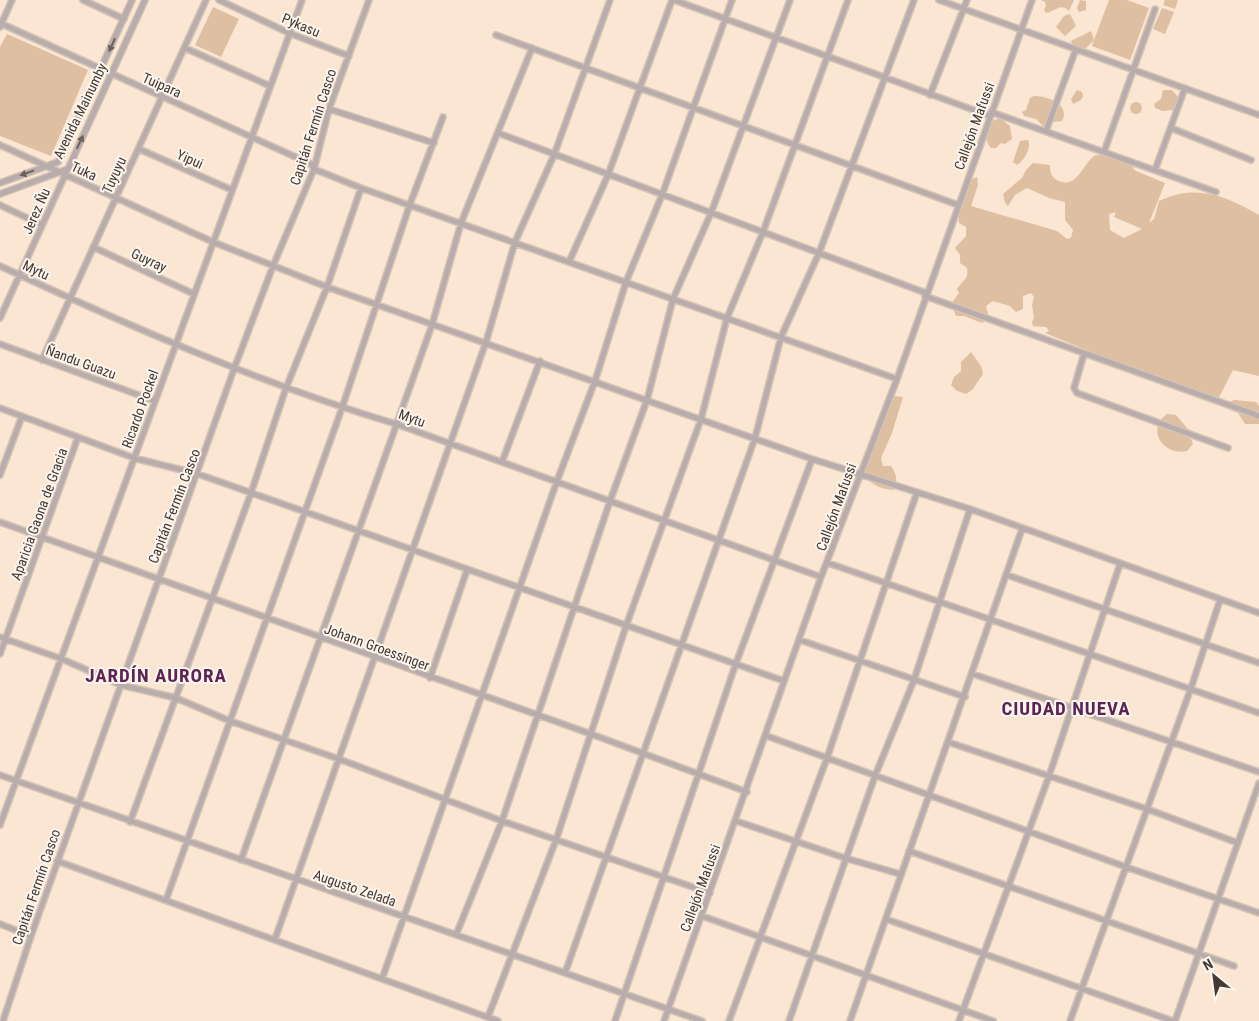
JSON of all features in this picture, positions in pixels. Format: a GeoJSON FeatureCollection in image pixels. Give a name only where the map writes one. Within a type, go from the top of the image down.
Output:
{"type":"FeatureCollection","features":[{"type":"Feature","properties":{"kind":"street"},"geometry":{"type":"LineString","coordinates":[[0,25],[12,0]]}},
{"type":"Feature","properties":{"kind":"street"},"geometry":{"type":"LineString","coordinates":[[83,0],[124,19]]}},
{"type":"Feature","properties":{"kind":"street","name":"Avenida Mainumby"},"geometry":{"type":"LineString","coordinates":[[0,183],[58,162],[132,0]]}},
{"type":"Feature","properties":{"kind":"street","name":"Avenida Mainumby"},"geometry":{"type":"LineString","coordinates":[[0,194],[64,172],[112,75],[145,0]]}},
{"type":"Feature","properties":{"kind":"street","name":"Tuyuyu"},"geometry":{"type":"LineString","coordinates":[[42,360],[206,0]]}},
{"type":"Feature","properties":{"kind":"street","name":"Pykasu"},"geometry":{"type":"LineString","coordinates":[[219,0],[289,33],[348,56]]}},
{"type":"Feature","properties":{"kind":"street","name":"Ricardo Pockel"},"geometry":{"type":"LineString","coordinates":[[0,825],[302,0]]}},
{"type":"Feature","properties":{"kind":"street","name":"Capitán Fermín Casco"},"geometry":{"type":"LineString","coordinates":[[2,1021],[57,861],[198,474],[234,369],[273,266],[314,169],[329,108],[369,0]]}},
{"type":"Feature","properties":{"kind":"street"},"geometry":{"type":"LineString","coordinates":[[275,939],[486,342],[515,242],[554,155],[610,0]]}},
{"type":"Feature","properties":{"kind":"street"},"geometry":{"type":"LineString","coordinates":[[569,262],[608,175],[673,0],[930,94],[1046,131],[1216,192]]}},
{"type":"Feature","properties":{"kind":"street"},"geometry":{"type":"LineString","coordinates":[[382,979],[557,481],[595,381],[626,282],[662,195],[732,0]]}},
{"type":"Feature","properties":{"kind":"street"},"geometry":{"type":"LineString","coordinates":[[456,935],[502,821],[610,500],[647,400],[673,299],[712,213],[790,0]]}},
{"type":"Feature","properties":{"kind":"street"},"geometry":{"type":"LineString","coordinates":[[488,1017],[556,840],[626,626],[702,419],[727,318],[763,232],[848,0]]}},
{"type":"Feature","properties":{"kind":"street"},"geometry":{"type":"LineString","coordinates":[[565,973],[755,438],[781,337],[820,253],[914,0]]}},
{"type":"Feature","properties":{"kind":"street"},"geometry":{"type":"LineString","coordinates":[[939,0],[1259,115]]}},
{"type":"Feature","properties":{"kind":"street"},"geometry":{"type":"LineString","coordinates":[[930,94],[967,0]]}},
{"type":"Feature","properties":{"kind":"street","name":"Callejón Mafussi"},"geometry":{"type":"LineString","coordinates":[[664,1021],[767,736],[784,682],[859,475],[897,379],[1032,0]]}},
{"type":"Feature","properties":{"kind":"street"},"geometry":{"type":"LineString","coordinates":[[1104,152],[1155,8]]}},
{"type":"Feature","properties":{"kind":"street","name":"Tuipara"},"geometry":{"type":"LineString","coordinates":[[0,25],[311,164],[314,169],[361,188],[897,379]]}},
{"type":"Feature","properties":{"kind":"street"},"geometry":{"type":"LineString","coordinates":[[496,35],[958,205]]}},
{"type":"Feature","properties":{"kind":"street"},"geometry":{"type":"LineString","coordinates":[[185,48],[270,86]]}},
{"type":"Feature","properties":{"kind":"street"},"geometry":{"type":"LineString","coordinates":[[241,860],[286,739],[432,325],[461,223],[532,48]]}},
{"type":"Feature","properties":{"kind":"street"},"geometry":{"type":"LineString","coordinates":[[1046,131],[1076,49]]}},
{"type":"Feature","properties":{"kind":"street"},"geometry":{"type":"LineString","coordinates":[[1155,170],[1185,88]]}},
{"type":"Feature","properties":{"kind":"street"},"geometry":{"type":"LineString","coordinates":[[329,108],[434,143]]}},
{"type":"Feature","properties":{"kind":"street"},"geometry":{"type":"LineString","coordinates":[[166,900],[342,408],[410,204],[443,117]]}},
{"type":"Feature","properties":{"kind":"street"},"geometry":{"type":"LineString","coordinates":[[1171,128],[1251,160]]}},
{"type":"Feature","properties":{"kind":"street"},"geometry":{"type":"LineString","coordinates":[[498,133],[1084,354],[1259,416]]}},
{"type":"Feature","properties":{"kind":"street","name":"Tuka"},"geometry":{"type":"LineString","coordinates":[[0,145],[64,172],[213,242],[327,287],[812,459],[970,509],[1259,614]]}},
{"type":"Feature","properties":{"kind":"street","name":"Yipui"},"geometry":{"type":"LineString","coordinates":[[139,148],[232,190]]}},
{"type":"Feature","properties":{"kind":"street","name":"Jerez Ñu"},"geometry":{"type":"LineString","coordinates":[[0,318],[64,172]]}},
{"type":"Feature","properties":{"kind":"street"},"geometry":{"type":"LineString","coordinates":[[130,822],[251,493],[286,388],[327,287],[361,188]]}},
{"type":"Feature","properties":{"kind":"street"},"geometry":{"type":"LineString","coordinates":[[0,205],[42,225]]}},
{"type":"Feature","properties":{"kind":"street","name":"Guyray"},"geometry":{"type":"LineString","coordinates":[[94,248],[194,294]]}},
{"type":"Feature","properties":{"kind":"street","name":"Mytu"},"geometry":{"type":"LineString","coordinates":[[0,266],[176,346],[234,369],[665,519],[719,541],[822,577]]}},
{"type":"Feature","properties":{"kind":"street","name":"Ñandu Guazu"},"geometry":{"type":"LineString","coordinates":[[0,344],[155,401]]}},
{"type":"Feature","properties":{"kind":"street"},"geometry":{"type":"LineString","coordinates":[[1084,354],[1074,388],[1076,393],[1228,448]]}},
{"type":"Feature","properties":{"kind":"street"},"geometry":{"type":"LineString","coordinates":[[502,462],[540,362]]}},
{"type":"Feature","properties":{"kind":"street"},"geometry":{"type":"LineString","coordinates":[[0,408],[134,458],[198,474],[304,511],[784,682]]}},
{"type":"Feature","properties":{"kind":"street"},"geometry":{"type":"LineString","coordinates":[[0,475],[22,416]]}},
{"type":"Feature","properties":{"kind":"street","name":"Aparicia Gaona de Gracia"},"geometry":{"type":"LineString","coordinates":[[0,654],[3,638],[42,538],[78,437]]}},
{"type":"Feature","properties":{"kind":"street"},"geometry":{"type":"LineString","coordinates":[[614,1021],[735,666],[812,459]]}},
{"type":"Feature","properties":{"kind":"street"},"geometry":{"type":"LineString","coordinates":[[729,1021],[827,758],[917,492]]}},
{"type":"Feature","properties":{"kind":"street"},"geometry":{"type":"LineString","coordinates":[[789,1021],[875,776],[914,680],[970,509]]}},
{"type":"Feature","properties":{"kind":"street","name":"Johann Groessinger"},"geometry":{"type":"LineString","coordinates":[[0,522],[321,639],[591,734],[747,792]]}},
{"type":"Feature","properties":{"kind":"street"},"geometry":{"type":"LineString","coordinates":[[850,1021],[900,874],[992,620],[1022,529]]}},
{"type":"Feature","properties":{"kind":"street"},"geometry":{"type":"LineString","coordinates":[[828,563],[1259,713]]}},
{"type":"Feature","properties":{"kind":"street"},"geometry":{"type":"LineString","coordinates":[[959,1021],[1027,831],[1049,776],[1120,564]]}},
{"type":"Feature","properties":{"kind":"street"},"geometry":{"type":"LineString","coordinates":[[430,678],[467,570]]}},
{"type":"Feature","properties":{"kind":"street"},"geometry":{"type":"LineString","coordinates":[[1006,575],[1259,663]]}},
{"type":"Feature","properties":{"kind":"street"},"geometry":{"type":"LineString","coordinates":[[1070,1021],[1191,688],[1220,600]]}},
{"type":"Feature","properties":{"kind":"street"},"geometry":{"type":"LineString","coordinates":[[3,638],[62,659],[121,685],[176,698],[230,721],[286,739],[502,821],[710,893]]}},
{"type":"Feature","properties":{"kind":"street"},"geometry":{"type":"LineString","coordinates":[[800,640],[964,697]]}},
{"type":"Feature","properties":{"kind":"street"},"geometry":{"type":"LineString","coordinates":[[972,674],[1259,772]]}},
{"type":"Feature","properties":{"kind":"street"},"geometry":{"type":"LineString","coordinates":[[767,736],[1126,867],[1259,913]]}},
{"type":"Feature","properties":{"kind":"street"},"geometry":{"type":"LineString","coordinates":[[948,742],[1147,809],[1238,843]]}},
{"type":"Feature","properties":{"kind":"street","name":"Augusto Zelada"},"geometry":{"type":"LineString","coordinates":[[0,775],[78,804],[702,1021]]}},
{"type":"Feature","properties":{"kind":"street"},"geometry":{"type":"LineString","coordinates":[[886,919],[983,955],[1174,1021],[1259,783]]}},
{"type":"Feature","properties":{"kind":"street"},"geometry":{"type":"LineString","coordinates":[[736,821],[845,858],[900,874]]}},
{"type":"Feature","properties":{"kind":"street"},"geometry":{"type":"LineString","coordinates":[[909,851],[1234,966]]}},
{"type":"Feature","properties":{"kind":"street"},"geometry":{"type":"LineString","coordinates":[[57,861],[498,1021]]}},
{"type":"Feature","properties":{"kind":"street"},"geometry":{"type":"LineString","coordinates":[[702,916],[993,1021]]}},
{"type":"Feature","properties":{"kind":"street"},"geometry":{"type":"LineString","coordinates":[[0,924],[31,936]]}},
{"type":"Feature","properties":{"kind":"shaded area"},"geometry":{"type":"Polygon","coordinates":[[[1041,0],[1074,0],[1069,11],[1066,8],[1060,7],[1046,13],[1044,10],[1045,2],[1041,0]]]}},
{"type":"Feature","properties":{"kind":"shaded area"},"geometry":{"type":"Polygon","coordinates":[[[1080,0],[1086,1],[1086,10],[1079,12],[1077,8],[1080,0]]]}},
{"type":"Feature","properties":{"kind":"shaded area"},"geometry":{"type":"Polygon","coordinates":[[[1109,0],[1127,0],[1149,8],[1130,60],[1092,46],[1109,0]]]}},
{"type":"Feature","properties":{"kind":"shaded area"},"geometry":{"type":"Polygon","coordinates":[[[1165,0],[1178,0],[1175,9],[1163,5],[1165,0]]]}},
{"type":"Feature","properties":{"kind":"shaded area"},"geometry":{"type":"Polygon","coordinates":[[[213,7],[239,19],[221,57],[195,45],[213,7]]]}},
{"type":"Feature","properties":{"kind":"shaded area"},"geometry":{"type":"Polygon","coordinates":[[[1162,8],[1174,12],[1165,34],[1153,29],[1162,8]]]}},
{"type":"Feature","properties":{"kind":"shaded area"},"geometry":{"type":"Polygon","coordinates":[[[1070,14],[1076,26],[1065,36],[1056,27],[1064,16],[1070,14]]]}},
{"type":"Feature","properties":{"kind":"shaded area"},"geometry":{"type":"Polygon","coordinates":[[[1091,31],[1094,40],[1085,49],[1078,49],[1071,41],[1091,31]]]}},
{"type":"Feature","properties":{"kind":"shaded area"},"geometry":{"type":"Polygon","coordinates":[[[7,34],[88,70],[51,156],[0,136],[0,47],[7,34]]]}},
{"type":"Feature","properties":{"kind":"shaded area"},"geometry":{"type":"Polygon","coordinates":[[[1077,90],[1082,92],[1083,96],[1081,100],[1073,104],[1071,99],[1077,90]]]}},
{"type":"Feature","properties":{"kind":"shaded area"},"geometry":{"type":"Polygon","coordinates":[[[1163,90],[1172,90],[1180,99],[1173,110],[1163,111],[1155,108],[1154,104],[1161,99],[1163,90]]]}},
{"type":"Feature","properties":{"kind":"shaded area"},"geometry":{"type":"Polygon","coordinates":[[[1034,96],[1051,99],[1061,106],[1064,115],[1062,121],[1053,122],[1045,128],[1036,119],[1024,116],[1022,112],[1026,110],[1030,98],[1034,96]]]}},
{"type":"Feature","properties":{"kind":"shaded area"},"geometry":{"type":"Polygon","coordinates":[[[1134,102],[1138,102],[1142,108],[1138,114],[1134,114],[1130,110],[1130,106],[1134,102]]]}},
{"type":"Feature","properties":{"kind":"shaded area"},"geometry":{"type":"Polygon","coordinates":[[[1000,118],[1010,126],[1012,139],[1005,144],[1001,143],[996,148],[991,148],[986,140],[985,129],[989,123],[1000,118]]]}},
{"type":"Feature","properties":{"kind":"shaded area"},"geometry":{"type":"Polygon","coordinates":[[[1028,140],[1027,154],[1017,165],[1013,162],[1020,141],[1028,140]]]}},
{"type":"Feature","properties":{"kind":"shaded area"},"geometry":{"type":"Polygon","coordinates":[[[1096,155],[1114,156],[1131,161],[1134,170],[1165,183],[1149,223],[1154,219],[1159,201],[1185,193],[1210,194],[1223,197],[1259,215],[1259,376],[1233,370],[1216,403],[1045,333],[1049,331],[1046,327],[1033,326],[1032,305],[1034,297],[1031,293],[1023,296],[1023,309],[1016,312],[1010,306],[993,301],[986,306],[989,318],[982,323],[964,316],[956,316],[951,304],[959,293],[957,289],[966,278],[967,272],[967,268],[960,263],[960,255],[955,248],[966,236],[966,227],[959,223],[958,210],[963,202],[968,181],[977,177],[978,185],[971,206],[1057,231],[1067,239],[1071,238],[1073,230],[1065,220],[1065,202],[1049,198],[1027,188],[1015,195],[1008,206],[1005,203],[1003,194],[1022,178],[1026,170],[1033,163],[1050,165],[1051,172],[1056,180],[1066,182],[1076,178],[1091,158],[1096,155]],[[1116,212],[1109,214],[1110,230],[1124,238],[1142,229],[1114,217],[1116,212]]]}},
{"type":"Feature","properties":{"kind":"shaded area"},"geometry":{"type":"Polygon","coordinates":[[[971,352],[981,366],[983,374],[973,389],[966,394],[957,391],[951,385],[954,377],[961,371],[961,362],[971,352]]]}},
{"type":"Feature","properties":{"kind":"shaded area"},"geometry":{"type":"Polygon","coordinates":[[[893,396],[903,397],[892,433],[881,458],[883,466],[891,466],[895,472],[896,484],[893,490],[876,485],[863,474],[893,396]]]}},
{"type":"Feature","properties":{"kind":"shaded area"},"geometry":{"type":"Polygon","coordinates":[[[1234,400],[1256,402],[1259,406],[1259,424],[1245,424],[1238,413],[1230,410],[1226,404],[1234,400]]]}},
{"type":"Feature","properties":{"kind":"shaded area"},"geometry":{"type":"Polygon","coordinates":[[[1167,414],[1176,415],[1187,428],[1193,444],[1187,451],[1171,450],[1160,440],[1158,427],[1161,420],[1167,414]]]}},
{"type":"Feature","properties":{"kind":"district","name":"JARDÍN AURORA"},"geometry":{"type":"Point","coordinates":[156,675]}},
{"type":"Feature","properties":{"kind":"district","name":"CIUDAD NUEVA"},"geometry":{"type":"Point","coordinates":[1066,708]}}]}
